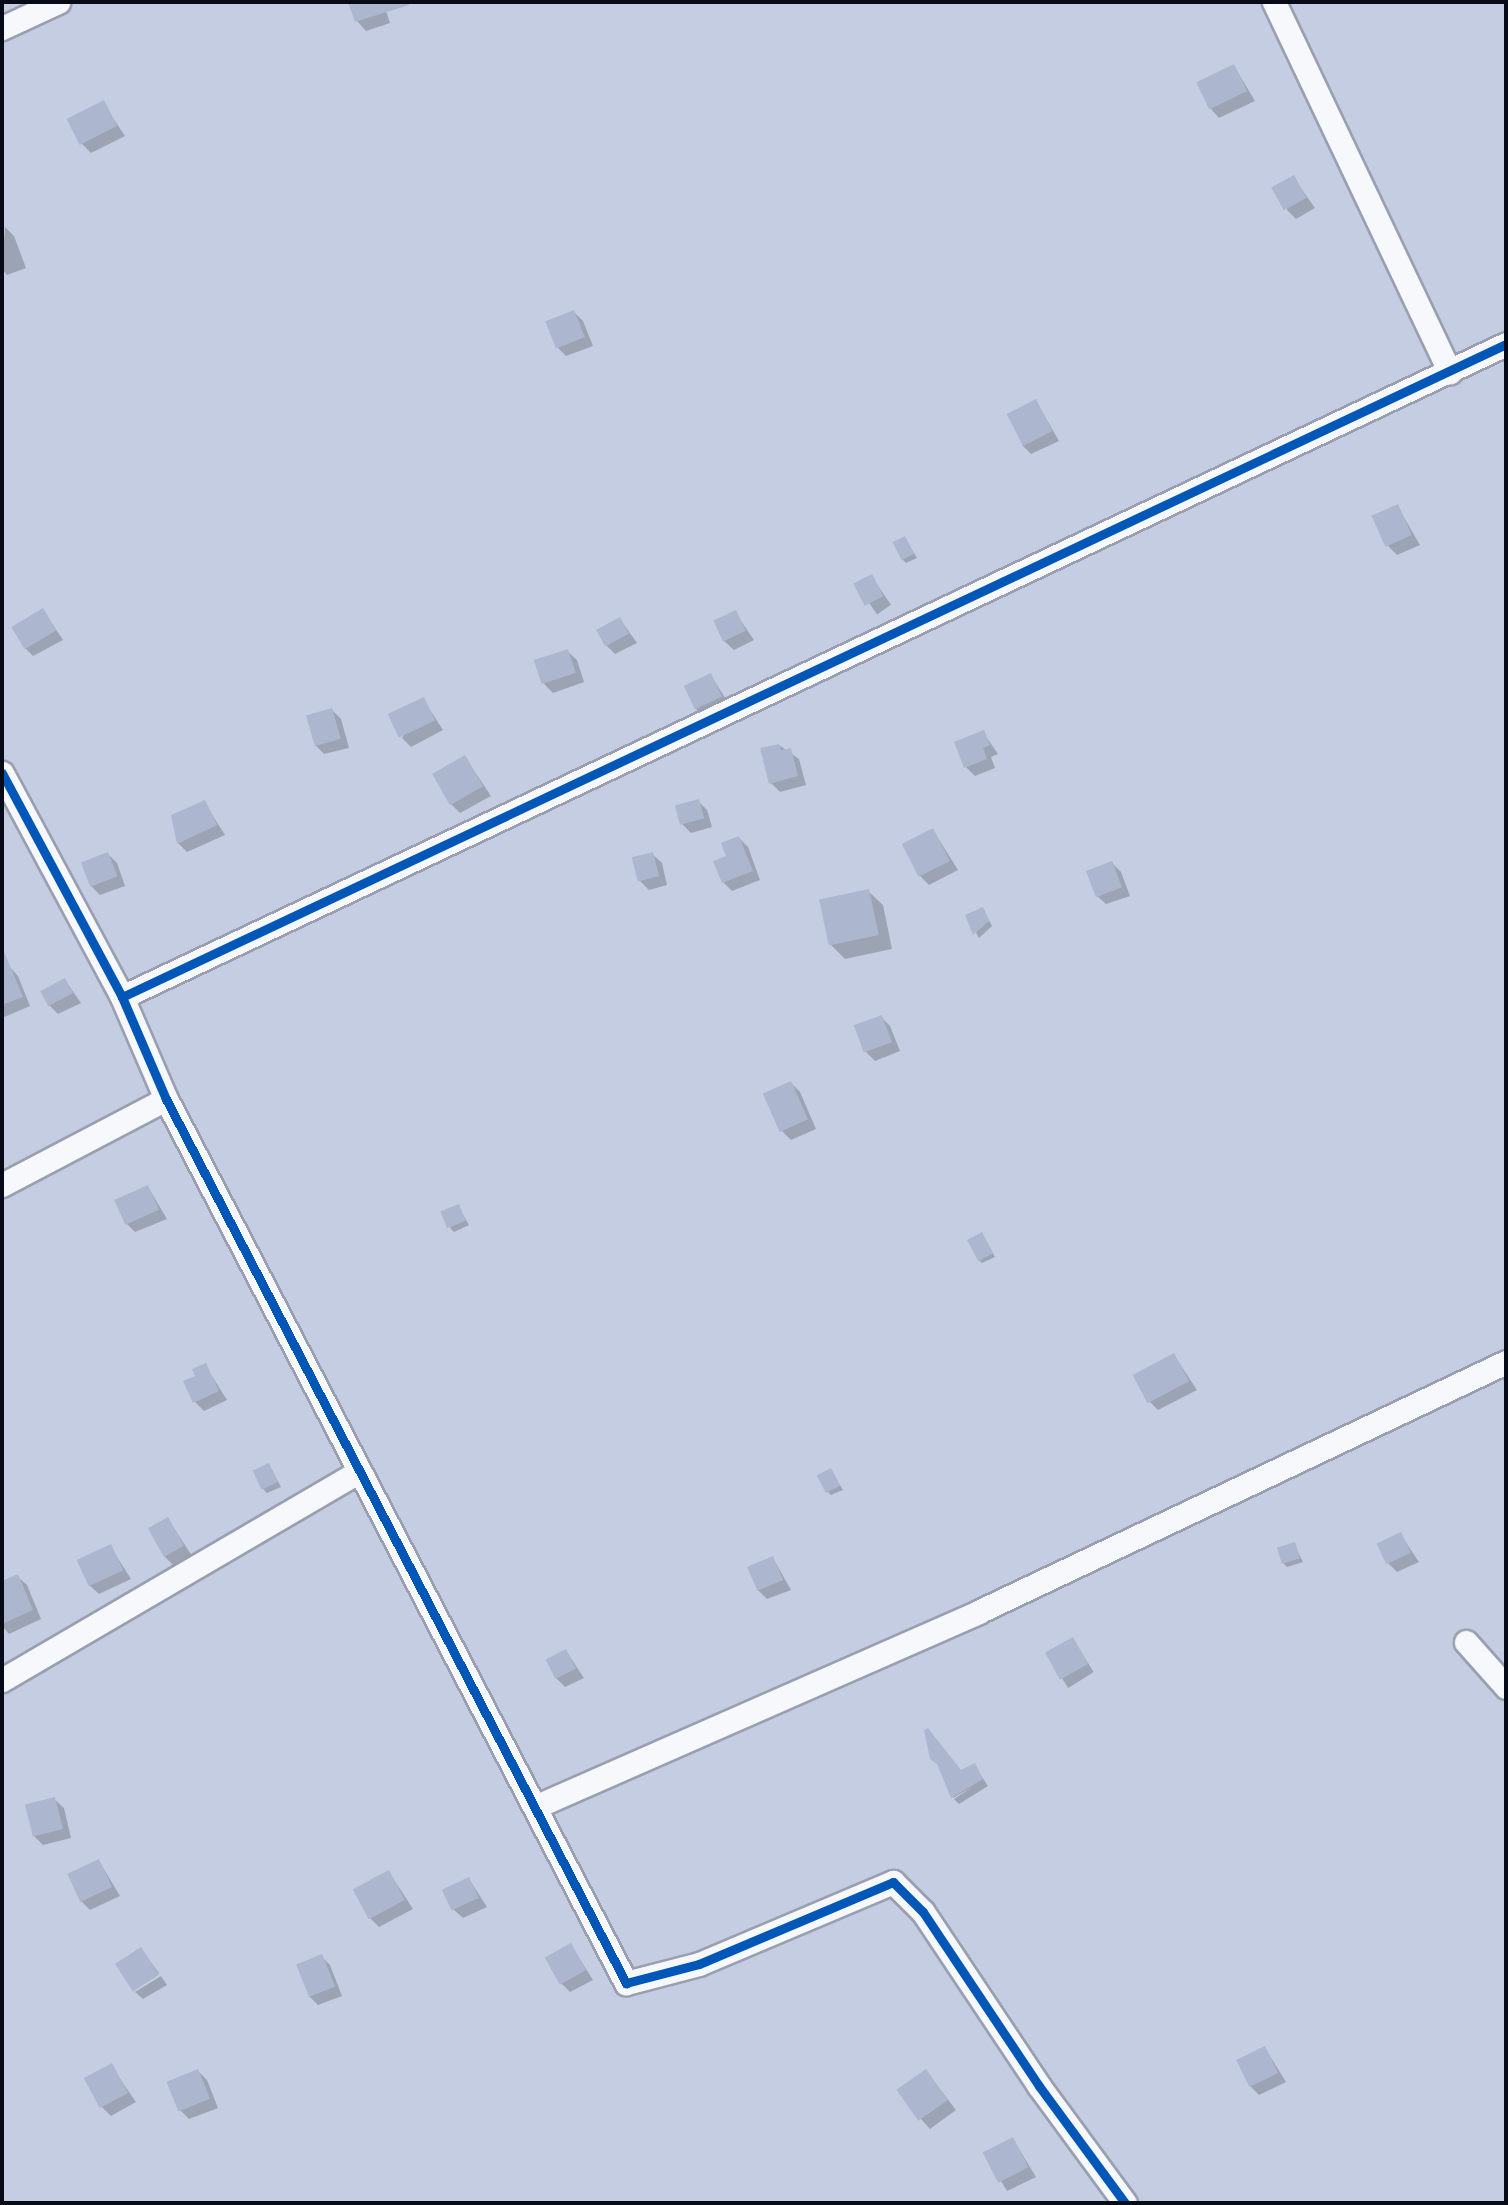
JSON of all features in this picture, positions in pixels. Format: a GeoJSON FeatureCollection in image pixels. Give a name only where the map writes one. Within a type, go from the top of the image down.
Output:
{"type":"FeatureCollection","features":[{"type":"Feature","properties":{"kind":"street"},"geometry":{"type":"LineString","coordinates":[[2,28],[58,2]]}},
{"type":"Feature","properties":{"kind":"street"},"geometry":{"type":"LineString","coordinates":[[1274,2],[1450,372]]}},
{"type":"Feature","properties":{"kind":"street"},"geometry":{"type":"LineString","coordinates":[[122,997],[1506,344]]}},
{"type":"Feature","properties":{"kind":"street"},"geometry":{"type":"LineString","coordinates":[[2,773],[122,997],[166,1099],[537,1806],[626,1983],[699,1964],[893,1882],[923,1912],[1039,2086],[1125,2203]]}},
{"type":"Feature","properties":{"kind":"street"},"geometry":{"type":"LineString","coordinates":[[2,1185],[166,1099]]}},
{"type":"Feature","properties":{"kind":"street"},"geometry":{"type":"LineString","coordinates":[[537,1806],[978,1612],[1506,1362]]}},
{"type":"Feature","properties":{"kind":"street"},"geometry":{"type":"LineString","coordinates":[[2,1681],[359,1471]]}},
{"type":"Feature","properties":{"kind":"street"},"geometry":{"type":"LineString","coordinates":[[1466,1642],[1506,1687]]}},
{"type":"Feature","properties":{"kind":"building"},"geometry":{"type":"Polygon","coordinates":[[[348,2],[408,2],[409,5],[355,22],[348,2]]]}},
{"type":"Feature","properties":{"kind":"building"},"geometry":{"type":"Polygon","coordinates":[[[1234,64],[1247,91],[1209,109],[1196,82],[1234,64]]]}},
{"type":"Feature","properties":{"kind":"building"},"geometry":{"type":"Polygon","coordinates":[[[104,100],[117,126],[80,145],[67,119],[104,100]]]}},
{"type":"Feature","properties":{"kind":"building"},"geometry":{"type":"Polygon","coordinates":[[[1294,175],[1307,198],[1284,210],[1271,188],[1294,175]]]}},
{"type":"Feature","properties":{"kind":"building"},"geometry":{"type":"Polygon","coordinates":[[[574,310],[585,337],[556,349],[545,322],[574,310]]]}},
{"type":"Feature","properties":{"kind":"building"},"geometry":{"type":"Polygon","coordinates":[[[1036,399],[1052,431],[1023,446],[1007,414],[1036,399]]]}},
{"type":"Feature","properties":{"kind":"building"},"geometry":{"type":"Polygon","coordinates":[[[1398,504],[1412,535],[1385,547],[1372,516],[1398,504]]]}},
{"type":"Feature","properties":{"kind":"building"},"geometry":{"type":"Polygon","coordinates":[[[905,536],[914,554],[902,560],[893,542],[905,536]]]}},
{"type":"Feature","properties":{"kind":"building"},"geometry":{"type":"Polygon","coordinates":[[[872,574],[883,596],[865,606],[853,584],[872,574]]]}},
{"type":"Feature","properties":{"kind":"building"},"geometry":{"type":"Polygon","coordinates":[[[43,608],[56,630],[25,649],[11,627],[43,608]]]}},
{"type":"Feature","properties":{"kind":"building"},"geometry":{"type":"Polygon","coordinates":[[[736,610],[746,631],[723,641],[713,621],[736,610]]]}},
{"type":"Feature","properties":{"kind":"building"},"geometry":{"type":"Polygon","coordinates":[[[620,617],[629,634],[605,646],[596,630],[620,617]]]}},
{"type":"Feature","properties":{"kind":"building"},"geometry":{"type":"Polygon","coordinates":[[[568,649],[576,673],[541,684],[534,660],[568,649]]]}},
{"type":"Feature","properties":{"kind":"building"},"geometry":{"type":"Polygon","coordinates":[[[711,673],[722,697],[695,709],[684,686],[711,673]]]}},
{"type":"Feature","properties":{"kind":"building"},"geometry":{"type":"Polygon","coordinates":[[[424,697],[435,721],[399,737],[388,714],[424,697]]]}},
{"type":"Feature","properties":{"kind":"building"},"geometry":{"type":"Polygon","coordinates":[[[332,708],[341,739],[315,746],[306,715],[332,708]]]}},
{"type":"Feature","properties":{"kind":"building"},"geometry":{"type":"Polygon","coordinates":[[[984,730],[990,745],[983,748],[987,759],[964,768],[954,742],[984,730]]]}},
{"type":"Feature","properties":{"kind":"building"},"geometry":{"type":"Polygon","coordinates":[[[779,744],[781,750],[791,748],[798,776],[769,784],[760,748],[779,744]]]}},
{"type":"Feature","properties":{"kind":"building"},"geometry":{"type":"Polygon","coordinates":[[[465,755],[483,786],[450,805],[432,774],[465,755]]]}},
{"type":"Feature","properties":{"kind":"building"},"geometry":{"type":"Polygon","coordinates":[[[699,799],[704,818],[680,825],[675,805],[699,799]]]}},
{"type":"Feature","properties":{"kind":"building"},"geometry":{"type":"Polygon","coordinates":[[[205,800],[217,825],[177,844],[171,815],[205,800]]]}},
{"type":"Feature","properties":{"kind":"building"},"geometry":{"type":"Polygon","coordinates":[[[933,828],[950,861],[919,877],[902,844],[933,828]]]}},
{"type":"Feature","properties":{"kind":"building"},"geometry":{"type":"Polygon","coordinates":[[[739,836],[753,871],[722,883],[713,861],[726,856],[721,843],[739,836]]]}},
{"type":"Feature","properties":{"kind":"building"},"geometry":{"type":"Polygon","coordinates":[[[108,852],[117,876],[90,887],[81,862],[108,852]]]}},
{"type":"Feature","properties":{"kind":"building"},"geometry":{"type":"Polygon","coordinates":[[[653,852],[659,876],[638,882],[632,857],[653,852]]]}},
{"type":"Feature","properties":{"kind":"building"},"geometry":{"type":"Polygon","coordinates":[[[1112,861],[1122,887],[1096,897],[1086,871],[1112,861]]]}},
{"type":"Feature","properties":{"kind":"building"},"geometry":{"type":"Polygon","coordinates":[[[869,889],[879,935],[829,946],[819,900],[869,889]]]}},
{"type":"Feature","properties":{"kind":"building"},"geometry":{"type":"Polygon","coordinates":[[[983,907],[989,921],[973,935],[965,915],[983,907]]]}},
{"type":"Feature","properties":{"kind":"building"},"geometry":{"type":"Polygon","coordinates":[[[2,947],[23,997],[2,1005],[2,947]]]}},
{"type":"Feature","properties":{"kind":"building"},"geometry":{"type":"Polygon","coordinates":[[[65,978],[73,993],[48,1006],[40,991],[65,978]]]}},
{"type":"Feature","properties":{"kind":"building"},"geometry":{"type":"Polygon","coordinates":[[[882,1015],[892,1042],[864,1053],[854,1025],[882,1015]]]}},
{"type":"Feature","properties":{"kind":"building"},"geometry":{"type":"Polygon","coordinates":[[[791,1081],[808,1119],[780,1132],[763,1094],[791,1081]]]}},
{"type":"Feature","properties":{"kind":"building"},"geometry":{"type":"Polygon","coordinates":[[[148,1185],[159,1210],[125,1225],[114,1200],[148,1185]]]}},
{"type":"Feature","properties":{"kind":"building"},"geometry":{"type":"Polygon","coordinates":[[[459,1204],[466,1221],[447,1228],[440,1211],[459,1204]]]}},
{"type":"Feature","properties":{"kind":"building"},"geometry":{"type":"Polygon","coordinates":[[[982,1232],[993,1253],[978,1261],[967,1240],[982,1232]]]}},
{"type":"Feature","properties":{"kind":"building"},"geometry":{"type":"Polygon","coordinates":[[[1174,1353],[1189,1381],[1148,1403],[1133,1375],[1174,1353]]]}},
{"type":"Feature","properties":{"kind":"building"},"geometry":{"type":"Polygon","coordinates":[[[206,1363],[219,1391],[193,1403],[183,1381],[195,1376],[192,1369],[206,1363]]]}},
{"type":"Feature","properties":{"kind":"building"},"geometry":{"type":"Polygon","coordinates":[[[269,1463],[278,1482],[262,1490],[253,1471],[269,1463]]]}},
{"type":"Feature","properties":{"kind":"building"},"geometry":{"type":"Polygon","coordinates":[[[831,1468],[840,1486],[826,1493],[817,1475],[831,1468]]]}},
{"type":"Feature","properties":{"kind":"building"},"geometry":{"type":"Polygon","coordinates":[[[168,1517],[184,1546],[164,1557],[148,1528],[168,1517]]]}},
{"type":"Feature","properties":{"kind":"building"},"geometry":{"type":"Polygon","coordinates":[[[1401,1532],[1411,1553],[1386,1564],[1377,1543],[1401,1532]]]}},
{"type":"Feature","properties":{"kind":"building"},"geometry":{"type":"Polygon","coordinates":[[[1295,1542],[1300,1558],[1282,1564],[1277,1548],[1295,1542]]]}},
{"type":"Feature","properties":{"kind":"building"},"geometry":{"type":"Polygon","coordinates":[[[111,1544],[123,1570],[89,1586],[77,1560],[111,1544]]]}},
{"type":"Feature","properties":{"kind":"building"},"geometry":{"type":"Polygon","coordinates":[[[773,1556],[783,1580],[757,1591],[747,1567],[773,1556]]]}},
{"type":"Feature","properties":{"kind":"building"},"geometry":{"type":"Polygon","coordinates":[[[18,1574],[33,1610],[2,1624],[2,1581],[18,1574]]]}},
{"type":"Feature","properties":{"kind":"building"},"geometry":{"type":"Polygon","coordinates":[[[1073,1637],[1088,1664],[1060,1680],[1045,1653],[1073,1637]]]}},
{"type":"Feature","properties":{"kind":"building"},"geometry":{"type":"Polygon","coordinates":[[[566,1649],[576,1669],[555,1679],[546,1659],[566,1649]]]}},
{"type":"Feature","properties":{"kind":"building"},"geometry":{"type":"Polygon","coordinates":[[[928,1728],[961,1770],[975,1763],[983,1779],[951,1798],[937,1764],[930,1759],[924,1730],[928,1728]]]}},
{"type":"Feature","properties":{"kind":"building"},"geometry":{"type":"Polygon","coordinates":[[[55,1797],[63,1829],[33,1837],[25,1804],[55,1797]]]}},
{"type":"Feature","properties":{"kind":"building"},"geometry":{"type":"Polygon","coordinates":[[[99,1859],[112,1887],[80,1902],[67,1874],[99,1859]]]}},
{"type":"Feature","properties":{"kind":"building"},"geometry":{"type":"Polygon","coordinates":[[[389,1870],[405,1900],[369,1919],[353,1889],[389,1870]]]}},
{"type":"Feature","properties":{"kind":"building"},"geometry":{"type":"Polygon","coordinates":[[[469,1877],[479,1898],[452,1911],[442,1890],[469,1877]]]}},
{"type":"Feature","properties":{"kind":"building"},"geometry":{"type":"Polygon","coordinates":[[[571,1943],[586,1970],[560,1985],[545,1958],[571,1943]]]}},
{"type":"Feature","properties":{"kind":"building"},"geometry":{"type":"Polygon","coordinates":[[[141,1947],[159,1975],[133,1992],[115,1964],[141,1947]]]}},
{"type":"Feature","properties":{"kind":"building"},"geometry":{"type":"Polygon","coordinates":[[[322,1954],[335,1986],[309,1997],[296,1964],[322,1954]]]}},
{"type":"Feature","properties":{"kind":"building"},"geometry":{"type":"Polygon","coordinates":[[[1265,2046],[1278,2073],[1249,2087],[1236,2060],[1265,2046]]]}},
{"type":"Feature","properties":{"kind":"building"},"geometry":{"type":"Polygon","coordinates":[[[112,2063],[128,2093],[100,2108],[84,2078],[112,2063]]]}},
{"type":"Feature","properties":{"kind":"building"},"geometry":{"type":"Polygon","coordinates":[[[198,2069],[210,2099],[178,2111],[166,2082],[198,2069]]]}},
{"type":"Feature","properties":{"kind":"building"},"geometry":{"type":"Polygon","coordinates":[[[926,2069],[948,2100],[918,2121],[897,2090],[926,2069]]]}},
{"type":"Feature","properties":{"kind":"building"},"geometry":{"type":"Polygon","coordinates":[[[1013,2137],[1028,2167],[998,2183],[983,2152],[1013,2137]]]}},
{"type":"Feature","properties":{"kind":"cycle path"},"geometry":{"type":"LineString","coordinates":[[122,997],[1506,344]]}},
{"type":"Feature","properties":{"kind":"cycle path"},"geometry":{"type":"LineString","coordinates":[[2,773],[122,997],[166,1099],[626,1983],[699,1964],[893,1882],[923,1912],[1039,2086],[1125,2203]]}}]}
